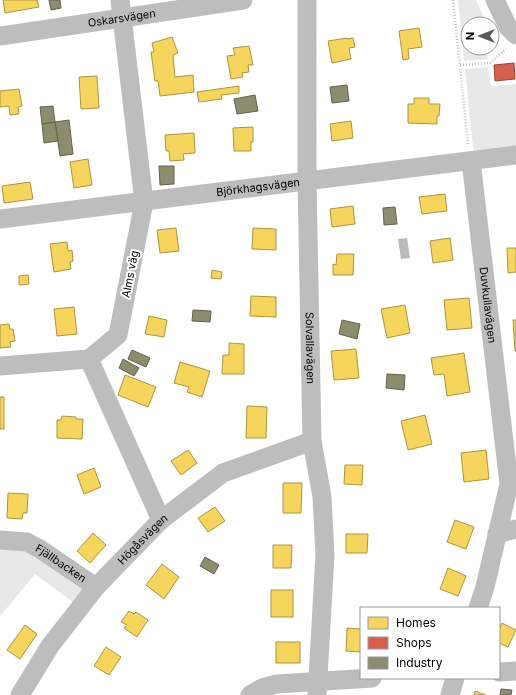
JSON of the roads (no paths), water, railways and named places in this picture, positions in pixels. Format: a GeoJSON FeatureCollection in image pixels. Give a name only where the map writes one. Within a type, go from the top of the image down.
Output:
{"type":"FeatureCollection","features":[{"type":"Feature","properties":{"kind":"street","name":"Oskarsvägen"},"geometry":{"type":"LineString","coordinates":[[0,36],[121,9],[243,0]]}},
{"type":"Feature","properties":{"kind":"street","name":"Solvallavägen"},"geometry":{"type":"LineString","coordinates":[[307,0],[307,182],[312,441],[322,498],[325,555],[318,688]]}},
{"type":"Feature","properties":{"kind":"street"},"geometry":{"type":"LineString","coordinates":[[495,0],[508,27],[511,42]]}},
{"type":"Feature","properties":{"kind":"street","name":"Alms väg"},"geometry":{"type":"LineString","coordinates":[[89,359],[118,335],[144,202],[121,9]]}},
{"type":"Feature","properties":{"kind":"street","name":"Björkhagsvägen"},"geometry":{"type":"LineString","coordinates":[[0,220],[516,155]]}},
{"type":"Feature","properties":{"kind":"street","name":"Duvkullavägen"},"geometry":{"type":"LineString","coordinates":[[471,161],[509,484],[485,587],[478,607]]}},
{"type":"Feature","properties":{"kind":"street"},"geometry":{"type":"LineString","coordinates":[[0,366],[89,359],[161,520]]}},
{"type":"Feature","properties":{"kind":"street","name":"Högåsvägen"},"geometry":{"type":"LineString","coordinates":[[20,695],[50,646],[96,587],[161,520],[223,473],[312,441]]}},
{"type":"Feature","properties":{"kind":"street"},"geometry":{"type":"LineString","coordinates":[[497,534],[516,529]]}},
{"type":"Feature","properties":{"kind":"street","name":"Fjällbacken"},"geometry":{"type":"LineString","coordinates":[[0,540],[27,542],[40,549],[96,587]]}},
{"type":"Feature","properties":{"kind":"street"},"geometry":{"type":"LineString","coordinates":[[500,672],[516,671]]}},
{"type":"Feature","properties":{"kind":"street"},"geometry":{"type":"LineString","coordinates":[[250,695],[262,688],[277,684],[318,688],[367,679]]}},
{"type":"Feature","properties":{"kind":"street"},"geometry":{"type":"LineString","coordinates":[[450,695],[455,679]]}}]}
